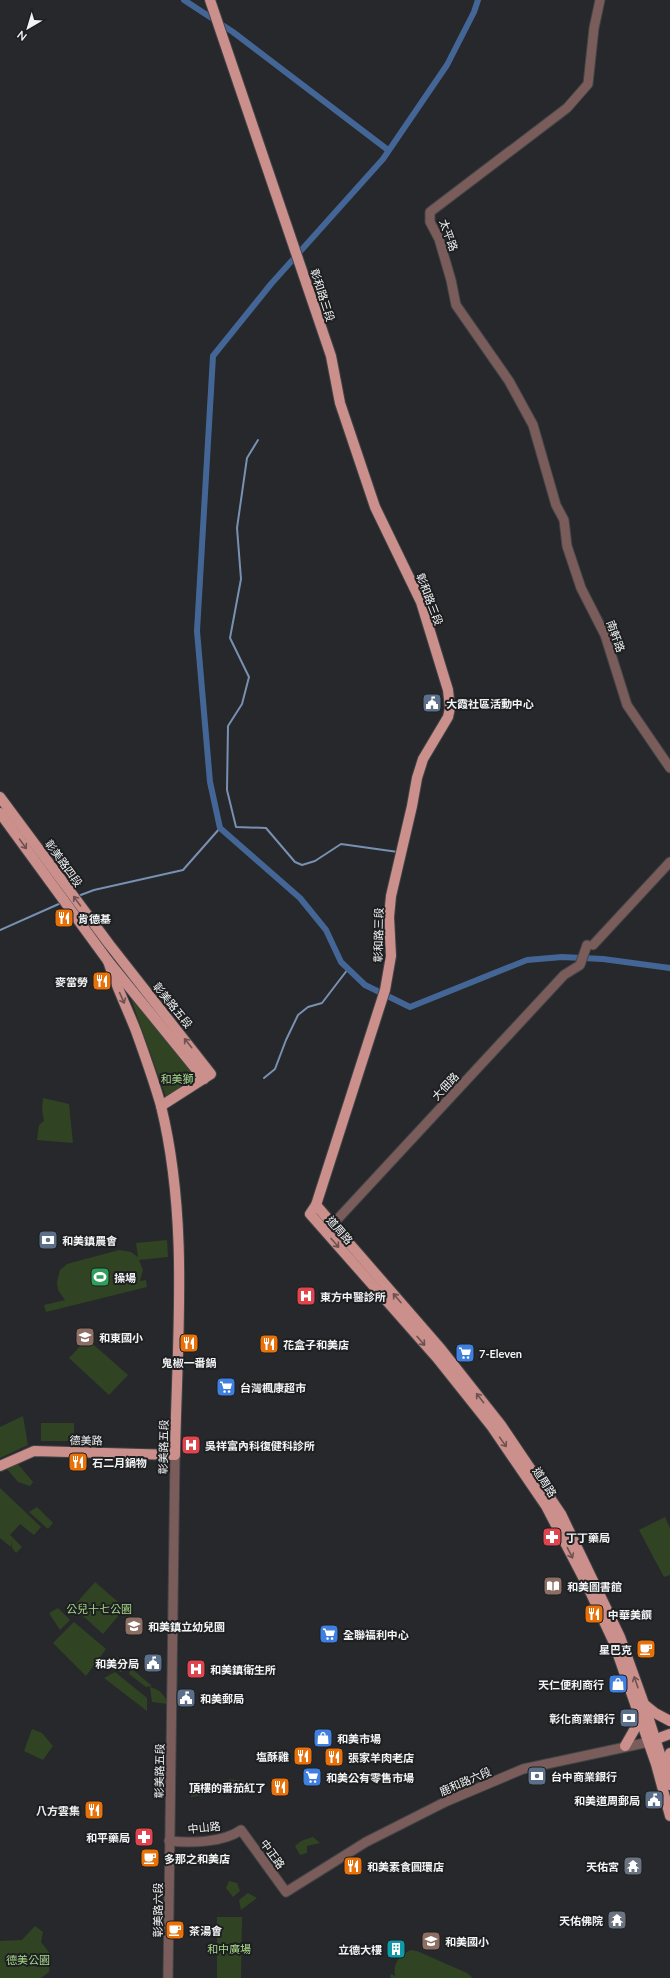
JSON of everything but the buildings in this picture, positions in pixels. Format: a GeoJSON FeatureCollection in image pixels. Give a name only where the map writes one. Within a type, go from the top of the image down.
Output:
{"type":"FeatureCollection","features":[{"type":"Feature","properties":{"kind":"main road","name":"彰和路三段"},"geometry":{"type":"LineString","coordinates":[[210,0],[331,356],[340,403],[375,507],[421,602],[448,690],[450,708],[448,717],[423,759],[417,778],[391,896],[389,917],[391,956],[385,991],[316,1205],[310,1214]]}},
{"type":"Feature","properties":{"kind":"main road","name":"彰美路四段"},"geometry":{"type":"LineString","coordinates":[[0,797],[11,819],[104,947]]}},
{"type":"Feature","properties":{"kind":"main road","name":"彰美路四段"},"geometry":{"type":"LineString","coordinates":[[0,813],[11,819]]}},
{"type":"Feature","properties":{"kind":"main road","name":"彰美路五段"},"geometry":{"type":"LineString","coordinates":[[104,947],[114,979],[136,1031],[161,1106],[173,1169],[179,1233],[175,1455]]}},
{"type":"Feature","properties":{"kind":"main road","name":"彰美路五段"},"geometry":{"type":"LineString","coordinates":[[104,947],[208,1076]]}},
{"type":"Feature","properties":{"kind":"main road","name":"彰美路五段"},"geometry":{"type":"LineString","coordinates":[[108,961],[208,1076]]}},
{"type":"Feature","properties":{"kind":"main road"},"geometry":{"type":"LineString","coordinates":[[161,1106],[208,1076]]}},
{"type":"Feature","properties":{"kind":"main road","name":"道周路"},"geometry":{"type":"LineString","coordinates":[[316,1205],[441,1349],[491,1412],[561,1514],[620,1637],[644,1704],[670,1816]]}},
{"type":"Feature","properties":{"kind":"main road","name":"道周路"},"geometry":{"type":"LineString","coordinates":[[310,1214],[437,1358],[492,1427],[546,1506],[614,1643],[638,1714],[665,1767],[670,1785]]}},
{"type":"Feature","properties":{"kind":"main road","name":"德美路"},"geometry":{"type":"LineString","coordinates":[[0,1466],[34,1451],[175,1455]]}},
{"type":"Feature","properties":{"kind":"main road"},"geometry":{"type":"LineString","coordinates":[[644,1704],[655,1713],[670,1721]]}},
{"type":"Feature","properties":{"kind":"main road"},"geometry":{"type":"LineString","coordinates":[[625,1746],[637,1725],[638,1714]]}},
{"type":"Feature","properties":{"kind":"main road","name":"鹿和路六段"},"geometry":{"type":"LineString","coordinates":[[652,1741],[670,1734]]}},
{"type":"Feature","properties":{"kind":"main road"},"geometry":{"type":"LineString","coordinates":[[665,1767],[670,1753]]}},
{"type":"Feature","properties":{"kind":"street","name":"太平路"},"geometry":{"type":"LineString","coordinates":[[556,505],[533,425],[509,381],[456,305],[451,280],[439,239],[430,222],[430,212],[567,108],[585,90],[588,84],[594,28],[600,0]]}},
{"type":"Feature","properties":{"kind":"street","name":"南軒路"},"geometry":{"type":"LineString","coordinates":[[556,505],[564,520],[567,546],[581,588],[605,635],[627,704],[670,768]]}},
{"type":"Feature","properties":{"kind":"street","name":"大佃路"},"geometry":{"type":"LineString","coordinates":[[333,1224],[564,975],[580,965],[589,946],[670,862]]}},
{"type":"Feature","properties":{"kind":"street"},"geometry":{"type":"LineString","coordinates":[[310,1214],[333,1224]]}},
{"type":"Feature","properties":{"kind":"street","name":"彰美路五段"},"geometry":{"type":"LineString","coordinates":[[169,1841],[175,1455]]}},
{"type":"Feature","properties":{"kind":"street","name":"鹿和路六段"},"geometry":{"type":"LineString","coordinates":[[286,1892],[366,1842],[445,1802],[523,1769],[652,1741]]}},
{"type":"Feature","properties":{"kind":"street","name":"中山路"},"geometry":{"type":"LineString","coordinates":[[169,1841],[208,1840],[233,1836],[241,1830]]}},
{"type":"Feature","properties":{"kind":"street","name":"中正路"},"geometry":{"type":"LineString","coordinates":[[241,1830],[286,1892]]}},
{"type":"Feature","properties":{"kind":"street","name":"彰美路六段"},"geometry":{"type":"LineString","coordinates":[[168,1978],[169,1841]]}},
{"type":"Feature","properties":{"kind":"green space","name":"和美獅"},"geometry":{"type":"Polygon","coordinates":[[[129,993],[203,1084],[167,1100],[129,993]]]}},
{"type":"Feature","properties":{"kind":"green space"},"geometry":{"type":"Polygon","coordinates":[[[43,1098],[69,1104],[73,1143],[37,1140],[39,1125],[44,1121],[42,1110],[43,1098]]]}},
{"type":"Feature","properties":{"kind":"green space"},"geometry":{"type":"Polygon","coordinates":[[[167,1240],[168,1257],[139,1260],[143,1270],[140,1281],[146,1280],[147,1287],[46,1312],[44,1305],[65,1300],[58,1290],[57,1282],[60,1270],[67,1264],[119,1250],[131,1252],[138,1257],[136,1243],[167,1240]]]}},
{"type":"Feature","properties":{"kind":"green space"},"geometry":{"type":"Polygon","coordinates":[[[87,1339],[128,1375],[109,1395],[69,1358],[87,1339]]]}},
{"type":"Feature","properties":{"kind":"green space"},"geometry":{"type":"Polygon","coordinates":[[[23,1416],[28,1445],[0,1458],[0,1427],[23,1416]]]}},
{"type":"Feature","properties":{"kind":"green space"},"geometry":{"type":"Polygon","coordinates":[[[41,1423],[74,1423],[74,1441],[41,1441],[41,1423]]]}},
{"type":"Feature","properties":{"kind":"green space"},"geometry":{"type":"Polygon","coordinates":[[[17,1463],[33,1482],[30,1486],[18,1482],[6,1468],[17,1463]]]}},
{"type":"Feature","properties":{"kind":"green space"},"geometry":{"type":"Polygon","coordinates":[[[0,1488],[41,1527],[34,1535],[20,1524],[10,1535],[22,1547],[16,1553],[12,1548],[12,1540],[11,1547],[0,1538],[0,1488]]]}},
{"type":"Feature","properties":{"kind":"green space"},"geometry":{"type":"Polygon","coordinates":[[[37,1507],[53,1523],[48,1529],[29,1512],[37,1507]]]}},
{"type":"Feature","properties":{"kind":"green space"},"geometry":{"type":"Polygon","coordinates":[[[665,1517],[670,1528],[670,1575],[664,1577],[639,1530],[665,1517]]]}},
{"type":"Feature","properties":{"kind":"green space","name":"公兒十七公園"},"geometry":{"type":"Polygon","coordinates":[[[95,1582],[125,1608],[103,1634],[73,1607],[95,1582]]]}},
{"type":"Feature","properties":{"kind":"green space"},"geometry":{"type":"Polygon","coordinates":[[[58,1608],[70,1620],[60,1630],[49,1613],[58,1608]]]}},
{"type":"Feature","properties":{"kind":"green space"},"geometry":{"type":"Polygon","coordinates":[[[74,1622],[106,1649],[86,1676],[53,1643],[74,1622]]]}},
{"type":"Feature","properties":{"kind":"green space"},"geometry":{"type":"Polygon","coordinates":[[[117,1657],[122,1662],[122,1672],[111,1670],[110,1665],[117,1657]]]}},
{"type":"Feature","properties":{"kind":"green space"},"geometry":{"type":"Polygon","coordinates":[[[131,1668],[152,1686],[146,1687],[129,1674],[131,1668]]]}},
{"type":"Feature","properties":{"kind":"green space"},"geometry":{"type":"Polygon","coordinates":[[[115,1672],[147,1698],[147,1711],[104,1678],[115,1672]]]}},
{"type":"Feature","properties":{"kind":"green space"},"geometry":{"type":"Polygon","coordinates":[[[150,1687],[161,1693],[168,1704],[152,1702],[150,1687]]]}},
{"type":"Feature","properties":{"kind":"green space"},"geometry":{"type":"Polygon","coordinates":[[[32,1729],[42,1733],[53,1746],[43,1760],[24,1751],[32,1729]]]}},
{"type":"Feature","properties":{"kind":"green space"},"geometry":{"type":"Polygon","coordinates":[[[229,1779],[247,1782],[245,1791],[231,1788],[229,1779]]]}},
{"type":"Feature","properties":{"kind":"green space"},"geometry":{"type":"Polygon","coordinates":[[[196,1784],[205,1785],[204,1795],[191,1797],[196,1784]]]}},
{"type":"Feature","properties":{"kind":"green space"},"geometry":{"type":"Polygon","coordinates":[[[313,1837],[320,1843],[307,1846],[307,1853],[300,1855],[295,1846],[301,1841],[313,1837]]]}},
{"type":"Feature","properties":{"kind":"green space"},"geometry":{"type":"Polygon","coordinates":[[[229,1881],[237,1883],[240,1891],[233,1897],[226,1888],[229,1881]]]}},
{"type":"Feature","properties":{"kind":"green space"},"geometry":{"type":"Polygon","coordinates":[[[248,1893],[257,1898],[241,1910],[239,1900],[248,1893]]]}},
{"type":"Feature","properties":{"kind":"green space","name":"和中廣場"},"geometry":{"type":"Polygon","coordinates":[[[217,1917],[242,1917],[241,1978],[217,1978],[217,1917]]]}},
{"type":"Feature","properties":{"kind":"green space","name":"德美公園"},"geometry":{"type":"Polygon","coordinates":[[[35,1926],[43,1932],[41,1942],[51,1955],[49,1972],[41,1978],[0,1978],[0,1941],[22,1940],[35,1926]]]}},
{"type":"Feature","properties":{"kind":"green space"},"geometry":{"type":"Polygon","coordinates":[[[411,1950],[417,1951],[467,1973],[473,1978],[390,1978],[391,1974],[395,1976],[396,1963],[400,1957],[411,1950]]]}},
{"type":"Feature","properties":{"kind":"waterway"},"geometry":{"type":"LineString","coordinates":[[184,0],[233,32],[388,150]]}},
{"type":"Feature","properties":{"kind":"waterway"},"geometry":{"type":"LineString","coordinates":[[478,0],[474,12],[447,65],[383,159],[271,284],[213,356],[197,631],[210,782],[220,828],[300,898],[326,930],[341,962],[365,985],[410,1007],[527,960],[562,957],[603,959],[670,968]]}},
{"type":"Feature","properties":{"kind":"waterway"},"geometry":{"type":"LineString","coordinates":[[258,440],[247,458],[237,528],[241,579],[230,638],[249,677],[242,704],[228,726],[227,790],[236,827],[266,828],[295,862],[302,865],[315,861],[341,844],[398,852]]}},
{"type":"Feature","properties":{"kind":"waterway"},"geometry":{"type":"LineString","coordinates":[[78,896],[94,890],[183,870],[220,828]]}},
{"type":"Feature","properties":{"kind":"waterway"},"geometry":{"type":"LineString","coordinates":[[0,930],[61,903]]}},
{"type":"Feature","properties":{"kind":"waterway"},"geometry":{"type":"LineString","coordinates":[[264,1078],[275,1069],[286,1040],[298,1015],[308,1007],[322,1003],[348,969]]}},
{"type":"Feature","properties":{"kind":"place","name":"大霞社區活動中心"},"geometry":{"type":"Point","coordinates":[432,703]}},
{"type":"Feature","properties":{"kind":"place","name":"肯德基"},"geometry":{"type":"Point","coordinates":[64,918]}},
{"type":"Feature","properties":{"kind":"place","name":"麥當勞"},"geometry":{"type":"Point","coordinates":[102,981]}},
{"type":"Feature","properties":{"kind":"place","name":"和美鎮農會"},"geometry":{"type":"Point","coordinates":[48,1240]}},
{"type":"Feature","properties":{"kind":"place","name":"操場"},"geometry":{"type":"Point","coordinates":[100,1277]}},
{"type":"Feature","properties":{"kind":"place","name":"東方中醫診所"},"geometry":{"type":"Point","coordinates":[306,1296]}},
{"type":"Feature","properties":{"kind":"place","name":"和東國小"},"geometry":{"type":"Point","coordinates":[85,1337]}},
{"type":"Feature","properties":{"kind":"place","name":"鬼椒一番鍋"},"geometry":{"type":"Point","coordinates":[189,1343]}},
{"type":"Feature","properties":{"kind":"place","name":"花盒子和美店"},"geometry":{"type":"Point","coordinates":[269,1344]}},
{"type":"Feature","properties":{"kind":"place","name":"7-Eleven"},"geometry":{"type":"Point","coordinates":[465,1353]}},
{"type":"Feature","properties":{"kind":"place","name":"台灣楓康超市"},"geometry":{"type":"Point","coordinates":[226,1387]}},
{"type":"Feature","properties":{"kind":"place","name":"吳祥富內科復健科診所"},"geometry":{"type":"Point","coordinates":[191,1445]}},
{"type":"Feature","properties":{"kind":"place","name":"石二月鍋物"},"geometry":{"type":"Point","coordinates":[78,1462]}},
{"type":"Feature","properties":{"kind":"place","name":"丁丁藥局"},"geometry":{"type":"Point","coordinates":[552,1537]}},
{"type":"Feature","properties":{"kind":"place","name":"和美圖書館"},"geometry":{"type":"Point","coordinates":[553,1586]}},
{"type":"Feature","properties":{"kind":"place","name":"中華美饌"},"geometry":{"type":"Point","coordinates":[594,1614]}},
{"type":"Feature","properties":{"kind":"place","name":"和美鎮立幼兒園"},"geometry":{"type":"Point","coordinates":[134,1626]}},
{"type":"Feature","properties":{"kind":"place","name":"全聯福利中心"},"geometry":{"type":"Point","coordinates":[329,1634]}},
{"type":"Feature","properties":{"kind":"place","name":"星巴克"},"geometry":{"type":"Point","coordinates":[646,1649]}},
{"type":"Feature","properties":{"kind":"place","name":"和美分局"},"geometry":{"type":"Point","coordinates":[153,1663]}},
{"type":"Feature","properties":{"kind":"place","name":"和美鎮衛生所"},"geometry":{"type":"Point","coordinates":[196,1669]}},
{"type":"Feature","properties":{"kind":"place","name":"天仁便利商行"},"geometry":{"type":"Point","coordinates":[618,1684]}},
{"type":"Feature","properties":{"kind":"place","name":"和美郵局"},"geometry":{"type":"Point","coordinates":[186,1698]}},
{"type":"Feature","properties":{"kind":"place","name":"彰化商業銀行"},"geometry":{"type":"Point","coordinates":[629,1718]}},
{"type":"Feature","properties":{"kind":"place","name":"和美市場"},"geometry":{"type":"Point","coordinates":[323,1738]}},
{"type":"Feature","properties":{"kind":"place","name":"塩酥雞"},"geometry":{"type":"Point","coordinates":[303,1756]}},
{"type":"Feature","properties":{"kind":"place","name":"張家羊肉老店"},"geometry":{"type":"Point","coordinates":[334,1757]}},
{"type":"Feature","properties":{"kind":"place","name":"台中商業銀行"},"geometry":{"type":"Point","coordinates":[537,1776]}},
{"type":"Feature","properties":{"kind":"place","name":"和美公有零售市場"},"geometry":{"type":"Point","coordinates":[312,1777]}},
{"type":"Feature","properties":{"kind":"place","name":"頂樓的番茄紅了"},"geometry":{"type":"Point","coordinates":[280,1787]}},
{"type":"Feature","properties":{"kind":"place","name":"和美道周郵局"},"geometry":{"type":"Point","coordinates":[654,1800]}},
{"type":"Feature","properties":{"kind":"place","name":"八方雲集"},"geometry":{"type":"Point","coordinates":[94,1810]}},
{"type":"Feature","properties":{"kind":"place","name":"和平藥局"},"geometry":{"type":"Point","coordinates":[144,1837]}},
{"type":"Feature","properties":{"kind":"place","name":"多那之和美店"},"geometry":{"type":"Point","coordinates":[150,1858]}},
{"type":"Feature","properties":{"kind":"place","name":"和美素食圓環店"},"geometry":{"type":"Point","coordinates":[353,1866]}},
{"type":"Feature","properties":{"kind":"place","name":"天佑宮"},"geometry":{"type":"Point","coordinates":[633,1866]}},
{"type":"Feature","properties":{"kind":"place","name":"天佑佛院"},"geometry":{"type":"Point","coordinates":[617,1920]}},
{"type":"Feature","properties":{"kind":"place","name":"茶湯會"},"geometry":{"type":"Point","coordinates":[175,1930]}},
{"type":"Feature","properties":{"kind":"place","name":"和美國小"},"geometry":{"type":"Point","coordinates":[431,1941]}},
{"type":"Feature","properties":{"kind":"place","name":"立德大樓"},"geometry":{"type":"Point","coordinates":[396,1949]}}]}
